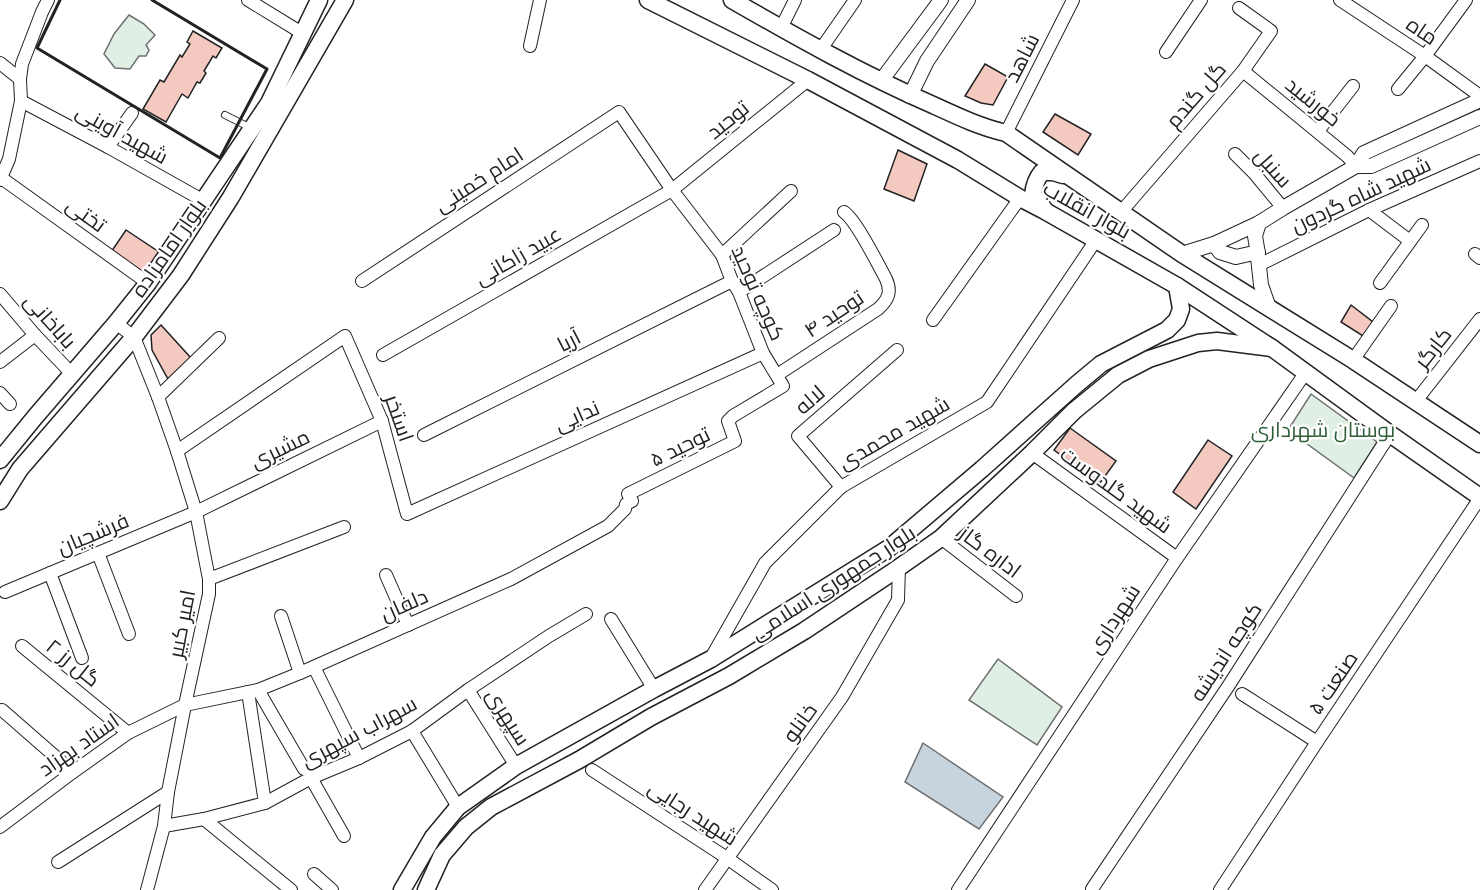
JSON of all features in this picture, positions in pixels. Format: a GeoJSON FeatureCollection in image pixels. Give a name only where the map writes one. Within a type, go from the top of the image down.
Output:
{"type":"FeatureCollection","features":[{"type":"Feature","properties":{"kind":"main road","name":"بلوار امامزاده"},"geometry":{"type":"LineString","coordinates":[[0,460],[148,283],[269,103],[319,0]]}},
{"type":"Feature","properties":{"kind":"main road","name":"بلوار امامزاده"},"geometry":{"type":"LineString","coordinates":[[0,501],[20,469],[134,337],[181,275],[231,197],[345,0]]}},
{"type":"Feature","properties":{"kind":"main road","name":"بلوار انقلاب"},"geometry":{"type":"LineString","coordinates":[[648,0],[808,80],[958,160],[1020,198],[1177,286],[1272,348],[1480,498]]}},
{"type":"Feature","properties":{"kind":"main road","name":"بلوار انقلاب"},"geometry":{"type":"LineString","coordinates":[[732,0],[910,96],[985,128],[1006,133],[1182,254],[1353,360],[1480,444]]}},
{"type":"Feature","properties":{"kind":"main road"},"geometry":{"type":"LineString","coordinates":[[1045,211],[1033,195],[1034,184],[1038,177],[1042,172],[1053,172],[1066,176]]}},
{"type":"Feature","properties":{"kind":"main road"},"geometry":{"type":"LineString","coordinates":[[1167,330],[1177,320],[1181,309],[1177,286]]}},
{"type":"Feature","properties":{"kind":"main road"},"geometry":{"type":"LineString","coordinates":[[1167,330],[1182,327],[1186,331],[1187,337],[1178,349]]}},
{"type":"Feature","properties":{"kind":"main road","name":"بلوار جمهوری اسلامی"},"geometry":{"type":"LineString","coordinates":[[402,890],[433,837],[458,807],[516,766],[711,659],[889,548],[1101,364],[1167,330]]}},
{"type":"Feature","properties":{"kind":"main road","name":"بلوار جمهوری اسلامی"},"geometry":{"type":"LineString","coordinates":[[426,890],[442,855],[466,827],[491,807],[729,676],[795,637],[891,573],[941,538],[1074,411],[1118,375],[1149,359],[1198,343],[1217,340],[1272,348]]}},
{"type":"Feature","properties":{"kind":"main road"},"geometry":{"type":"LineString","coordinates":[[639,697],[651,717]]}},
{"type":"Feature","properties":{"kind":"street"},"geometry":{"type":"LineString","coordinates":[[0,178],[21,101],[22,64],[48,0]]}},
{"type":"Feature","properties":{"kind":"street"},"geometry":{"type":"LineString","coordinates":[[248,0],[302,33]]}},
{"type":"Feature","properties":{"kind":"street"},"geometry":{"type":"LineString","coordinates":[[530,46],[540,0]]}},
{"type":"Feature","properties":{"kind":"street"},"geometry":{"type":"LineString","coordinates":[[781,28],[795,0]]}},
{"type":"Feature","properties":{"kind":"street"},"geometry":{"type":"LineString","coordinates":[[820,49],[855,0]]}},
{"type":"Feature","properties":{"kind":"street"},"geometry":{"type":"LineString","coordinates":[[881,81],[941,0]]}},
{"type":"Feature","properties":{"kind":"street"},"geometry":{"type":"LineString","coordinates":[[910,96],[927,61],[968,0]]}},
{"type":"Feature","properties":{"kind":"street","name":"شاهد"},"geometry":{"type":"LineString","coordinates":[[1006,133],[1073,0]]}},
{"type":"Feature","properties":{"kind":"street"},"geometry":{"type":"LineString","coordinates":[[1166,52],[1201,0]]}},
{"type":"Feature","properties":{"kind":"street","name":"ماه"},"geometry":{"type":"LineString","coordinates":[[1340,0],[1425,56],[1480,98]]}},
{"type":"Feature","properties":{"kind":"street"},"geometry":{"type":"LineString","coordinates":[[1398,89],[1466,0]]}},
{"type":"Feature","properties":{"kind":"street","name":"گل گندم"},"geometry":{"type":"LineString","coordinates":[[1121,212],[1243,70],[1271,31],[1239,8]]}},
{"type":"Feature","properties":{"kind":"street"},"geometry":{"type":"LineString","coordinates":[[906,49],[911,61],[918,64],[927,61]]}},
{"type":"Feature","properties":{"kind":"street"},"geometry":{"type":"LineString","coordinates":[[0,63],[20,79]]}},
{"type":"Feature","properties":{"kind":"street","name":"خورشید"},"geometry":{"type":"LineString","coordinates":[[1243,70],[1318,131],[1356,166]]}},
{"type":"Feature","properties":{"kind":"street","name":"توحید"},"geometry":{"type":"LineString","coordinates":[[672,190],[808,80]]}},
{"type":"Feature","properties":{"kind":"street"},"geometry":{"type":"LineString","coordinates":[[1318,131],[1353,86]]}},
{"type":"Feature","properties":{"kind":"street"},"geometry":{"type":"LineString","coordinates":[[1182,254],[1214,244],[1260,223],[1356,166],[1364,153],[1480,98]]}},
{"type":"Feature","properties":{"kind":"street","name":"شهید آوینی"},"geometry":{"type":"LineString","coordinates":[[21,101],[204,201]]}},
{"type":"Feature","properties":{"kind":"street","name":"کوچه توحید"},"geometry":{"type":"LineString","coordinates":[[619,112],[672,190],[722,255],[763,353],[780,381]]}},
{"type":"Feature","properties":{"kind":"street","name":"امام خمینی"},"geometry":{"type":"LineString","coordinates":[[362,281],[619,112]]}},
{"type":"Feature","properties":{"kind":"street"},"geometry":{"type":"LineString","coordinates":[[108,147],[132,113]]}},
{"type":"Feature","properties":{"kind":"street"},"geometry":{"type":"LineString","coordinates":[[1356,166],[1371,166],[1480,117]]}},
{"type":"Feature","properties":{"kind":"street","name":"سنبل"},"geometry":{"type":"LineString","coordinates":[[1235,154],[1254,173],[1282,208]]}},
{"type":"Feature","properties":{"kind":"street","name":"شهید شاه گردون"},"geometry":{"type":"LineString","coordinates":[[1258,259],[1480,161]]}},
{"type":"Feature","properties":{"kind":"street","name":"تختی"},"geometry":{"type":"LineString","coordinates":[[0,178],[148,283]]}},
{"type":"Feature","properties":{"kind":"street","name":"عبید زاکانی"},"geometry":{"type":"LineString","coordinates":[[383,356],[672,190]]}},
{"type":"Feature","properties":{"kind":"street"},"geometry":{"type":"LineString","coordinates":[[722,255],[791,191]]}},
{"type":"Feature","properties":{"kind":"street"},"geometry":{"type":"LineString","coordinates":[[933,320],[1020,198]]}},
{"type":"Feature","properties":{"kind":"street"},"geometry":{"type":"LineString","coordinates":[[1369,210],[1410,241]]}},
{"type":"Feature","properties":{"kind":"street","name":"توحید ۴"},"geometry":{"type":"LineString","coordinates":[[780,381],[886,301],[889,286],[886,279],[848,214],[844,212]]}},
{"type":"Feature","properties":{"kind":"street"},"geometry":{"type":"LineString","coordinates":[[1260,223],[1255,236],[1261,285],[1269,308]]}},
{"type":"Feature","properties":{"kind":"street"},"geometry":{"type":"LineString","coordinates":[[1380,283],[1422,225]]}},
{"type":"Feature","properties":{"kind":"street"},"geometry":{"type":"LineString","coordinates":[[739,292],[834,231]]}},
{"type":"Feature","properties":{"kind":"street","name":"شهید محمدی"},"geometry":{"type":"LineString","coordinates":[[711,659],[765,563],[841,487],[987,402],[1096,240]]}},
{"type":"Feature","properties":{"kind":"street"},"geometry":{"type":"LineString","coordinates":[[1214,244],[1220,252],[1236,257],[1258,259]]}},
{"type":"Feature","properties":{"kind":"street","name":"آریا"},"geometry":{"type":"LineString","coordinates":[[424,435],[732,280]]}},
{"type":"Feature","properties":{"kind":"street","name":"باباخانی"},"geometry":{"type":"LineString","coordinates":[[0,294],[72,374]]}},
{"type":"Feature","properties":{"kind":"street"},"geometry":{"type":"LineString","coordinates":[[1353,360],[1390,306]]}},
{"type":"Feature","properties":{"kind":"street","name":"کارگر"},"geometry":{"type":"LineString","coordinates":[[1416,401],[1480,319]]}},
{"type":"Feature","properties":{"kind":"street"},"geometry":{"type":"LineString","coordinates":[[116,323],[134,337]]}},
{"type":"Feature","properties":{"kind":"street"},"geometry":{"type":"LineString","coordinates":[[0,362],[35,334]]}},
{"type":"Feature","properties":{"kind":"street","name":"استخر"},"geometry":{"type":"LineString","coordinates":[[177,451],[345,336],[382,421],[407,514]]}},
{"type":"Feature","properties":{"kind":"street","name":"امیر کبیر"},"geometry":{"type":"LineString","coordinates":[[134,337],[158,397],[196,512],[209,579],[209,594],[168,792],[164,826],[147,890]]}},
{"type":"Feature","properties":{"kind":"street"},"geometry":{"type":"LineString","coordinates":[[158,397],[219,338]]}},
{"type":"Feature","properties":{"kind":"street","name":"لاله"},"geometry":{"type":"LineString","coordinates":[[841,487],[798,436],[897,350]]}},
{"type":"Feature","properties":{"kind":"street","name":"ندایی"},"geometry":{"type":"LineString","coordinates":[[407,514],[763,353]]}},
{"type":"Feature","properties":{"kind":"street","name":"شهرداری"},"geometry":{"type":"LineString","coordinates":[[958,890],[1177,558],[1306,372]]}},
{"type":"Feature","properties":{"kind":"street","name":"توحید ۵"},"geometry":{"type":"LineString","coordinates":[[625,509],[626,504],[632,501],[628,494],[735,441],[728,421],[780,381]]}},
{"type":"Feature","properties":{"kind":"street"},"geometry":{"type":"LineString","coordinates":[[0,393],[10,404]]}},
{"type":"Feature","properties":{"kind":"street","name":"مشیری"},"geometry":{"type":"LineString","coordinates":[[196,512],[382,421]]}},
{"type":"Feature","properties":{"kind":"street","name":"کوچه اندیشه"},"geometry":{"type":"LineString","coordinates":[[1092,889],[1228,685],[1390,434]]}},
{"type":"Feature","properties":{"kind":"street","name":"شهید گلدوست"},"geometry":{"type":"LineString","coordinates":[[1032,453],[1177,558]]}},
{"type":"Feature","properties":{"kind":"street","name":"صنعت ۵"},"geometry":{"type":"LineString","coordinates":[[1220,890],[1480,498]]}},
{"type":"Feature","properties":{"kind":"street","name":"دلفان"},"geometry":{"type":"LineString","coordinates":[[185,705],[253,691],[314,667],[511,579],[608,526],[625,509]]}},
{"type":"Feature","properties":{"kind":"street","name":"فرشچیان"},"geometry":{"type":"LineString","coordinates":[[5,592],[196,512]]}},
{"type":"Feature","properties":{"kind":"street"},"geometry":{"type":"LineString","coordinates":[[209,579],[344,527]]}},
{"type":"Feature","properties":{"kind":"street","name":"اداره گاز"},"geometry":{"type":"LineString","coordinates":[[941,538],[1016,596]]}},
{"type":"Feature","properties":{"kind":"street"},"geometry":{"type":"LineString","coordinates":[[98,553],[129,634]]}},
{"type":"Feature","properties":{"kind":"street","name":"خانلو"},"geometry":{"type":"LineString","coordinates":[[705,890],[842,697],[898,600],[899,566]]}},
{"type":"Feature","properties":{"kind":"street"},"geometry":{"type":"LineString","coordinates":[[50,573],[82,658]]}},
{"type":"Feature","properties":{"kind":"street"},"geometry":{"type":"LineString","coordinates":[[386,575],[408,625]]}},
{"type":"Feature","properties":{"kind":"street","name":"سهراب سپهری"},"geometry":{"type":"LineString","coordinates":[[164,826],[204,819],[265,802],[308,774],[359,758],[412,731],[468,690],[586,614]]}},
{"type":"Feature","properties":{"kind":"street"},"geometry":{"type":"LineString","coordinates":[[281,616],[300,673]]}},
{"type":"Feature","properties":{"kind":"street"},"geometry":{"type":"LineString","coordinates":[[611,619],[654,689]]}},
{"type":"Feature","properties":{"kind":"street","name":"گل رز ۲"},"geometry":{"type":"LineString","coordinates":[[22,646],[128,733]]}},
{"type":"Feature","properties":{"kind":"street"},"geometry":{"type":"LineString","coordinates":[[314,667],[359,758]]}},
{"type":"Feature","properties":{"kind":"street","name":"سپهری"},"geometry":{"type":"LineString","coordinates":[[468,690],[516,766]]}},
{"type":"Feature","properties":{"kind":"street"},"geometry":{"type":"LineString","coordinates":[[253,691],[308,774],[344,836]]}},
{"type":"Feature","properties":{"kind":"street"},"geometry":{"type":"LineString","coordinates":[[253,691],[265,802]]}},
{"type":"Feature","properties":{"kind":"street"},"geometry":{"type":"LineString","coordinates":[[1242,694],[1317,742]]}},
{"type":"Feature","properties":{"kind":"street","name":"استاد بهزاد"},"geometry":{"type":"LineString","coordinates":[[0,826],[128,733],[185,705]]}},
{"type":"Feature","properties":{"kind":"street"},"geometry":{"type":"LineString","coordinates":[[2,710],[73,772]]}},
{"type":"Feature","properties":{"kind":"street"},"geometry":{"type":"LineString","coordinates":[[412,731],[458,807]]}},
{"type":"Feature","properties":{"kind":"street","name":"شهید رجایی"},"geometry":{"type":"LineString","coordinates":[[592,770],[772,890]]}},
{"type":"Feature","properties":{"kind":"street"},"geometry":{"type":"LineString","coordinates":[[58,862],[168,792]]}},
{"type":"Feature","properties":{"kind":"street"},"geometry":{"type":"LineString","coordinates":[[204,819],[291,890]]}},
{"type":"Feature","properties":{"kind":"street"},"geometry":{"type":"LineString","coordinates":[[314,874],[332,890]]}},
{"type":"Feature","properties":{"kind":"lane"},"geometry":{"type":"LineString","coordinates":[[225,115],[252,129]]}},
{"type":"Feature","properties":{"kind":"green space"},"geometry":{"type":"Polygon","coordinates":[[[129,15],[144,24],[155,35],[146,45],[149,50],[146,56],[139,56],[130,69],[115,68],[104,54],[114,34],[129,15]]]}},
{"type":"Feature","properties":{"kind":"green space","name":"بوستان شهرداری"},"geometry":{"type":"Polygon","coordinates":[[[1311,394],[1377,442],[1354,478],[1288,430],[1311,394]]]}},
{"type":"Feature","properties":{"kind":"green space"},"geometry":{"type":"Polygon","coordinates":[[[998,659],[1062,707],[1037,745],[969,700],[998,659]]]}},
{"type":"Feature","properties":{"kind":"shaded area"},"geometry":{"type":"Polygon","coordinates":[[[923,743],[1003,797],[979,829],[905,782],[923,743]]]}},
{"type":"Feature","properties":{"kind":"building"},"geometry":{"type":"Polygon","coordinates":[[[193,31],[222,48],[216,58],[213,56],[204,71],[206,73],[200,83],[197,82],[188,98],[182,94],[166,122],[143,109],[160,80],[164,82],[180,55],[182,57],[190,44],[187,42],[193,31]]]}},
{"type":"Feature","properties":{"kind":"building"},"geometry":{"type":"Polygon","coordinates":[[[985,64],[1008,77],[993,105],[965,96],[985,64]]]}},
{"type":"Feature","properties":{"kind":"building"},"geometry":{"type":"Polygon","coordinates":[[[1055,114],[1091,134],[1078,155],[1043,132],[1055,114]]]}},
{"type":"Feature","properties":{"kind":"building"},"geometry":{"type":"Polygon","coordinates":[[[898,150],[927,164],[914,201],[884,189],[898,150]]]}},
{"type":"Feature","properties":{"kind":"building"},"geometry":{"type":"Polygon","coordinates":[[[126,230],[159,252],[142,278],[109,255],[126,230]]]}},
{"type":"Feature","properties":{"kind":"building"},"geometry":{"type":"Polygon","coordinates":[[[1351,305],[1373,322],[1363,336],[1341,322],[1351,305]]]}},
{"type":"Feature","properties":{"kind":"building"},"geometry":{"type":"Polygon","coordinates":[[[161,325],[191,358],[168,379],[152,350],[151,335],[161,325]]]}},
{"type":"Feature","properties":{"kind":"building"},"geometry":{"type":"Polygon","coordinates":[[[1070,428],[1116,461],[1100,483],[1054,450],[1070,428]]]}},
{"type":"Feature","properties":{"kind":"building"},"geometry":{"type":"Polygon","coordinates":[[[1208,440],[1232,456],[1196,509],[1173,492],[1208,440]]]}},
{"type":"Feature","properties":{"kind":"wall"},"geometry":{"type":"LineString","coordinates":[[60,0],[37,48],[220,158],[267,69],[152,0]]}}]}
